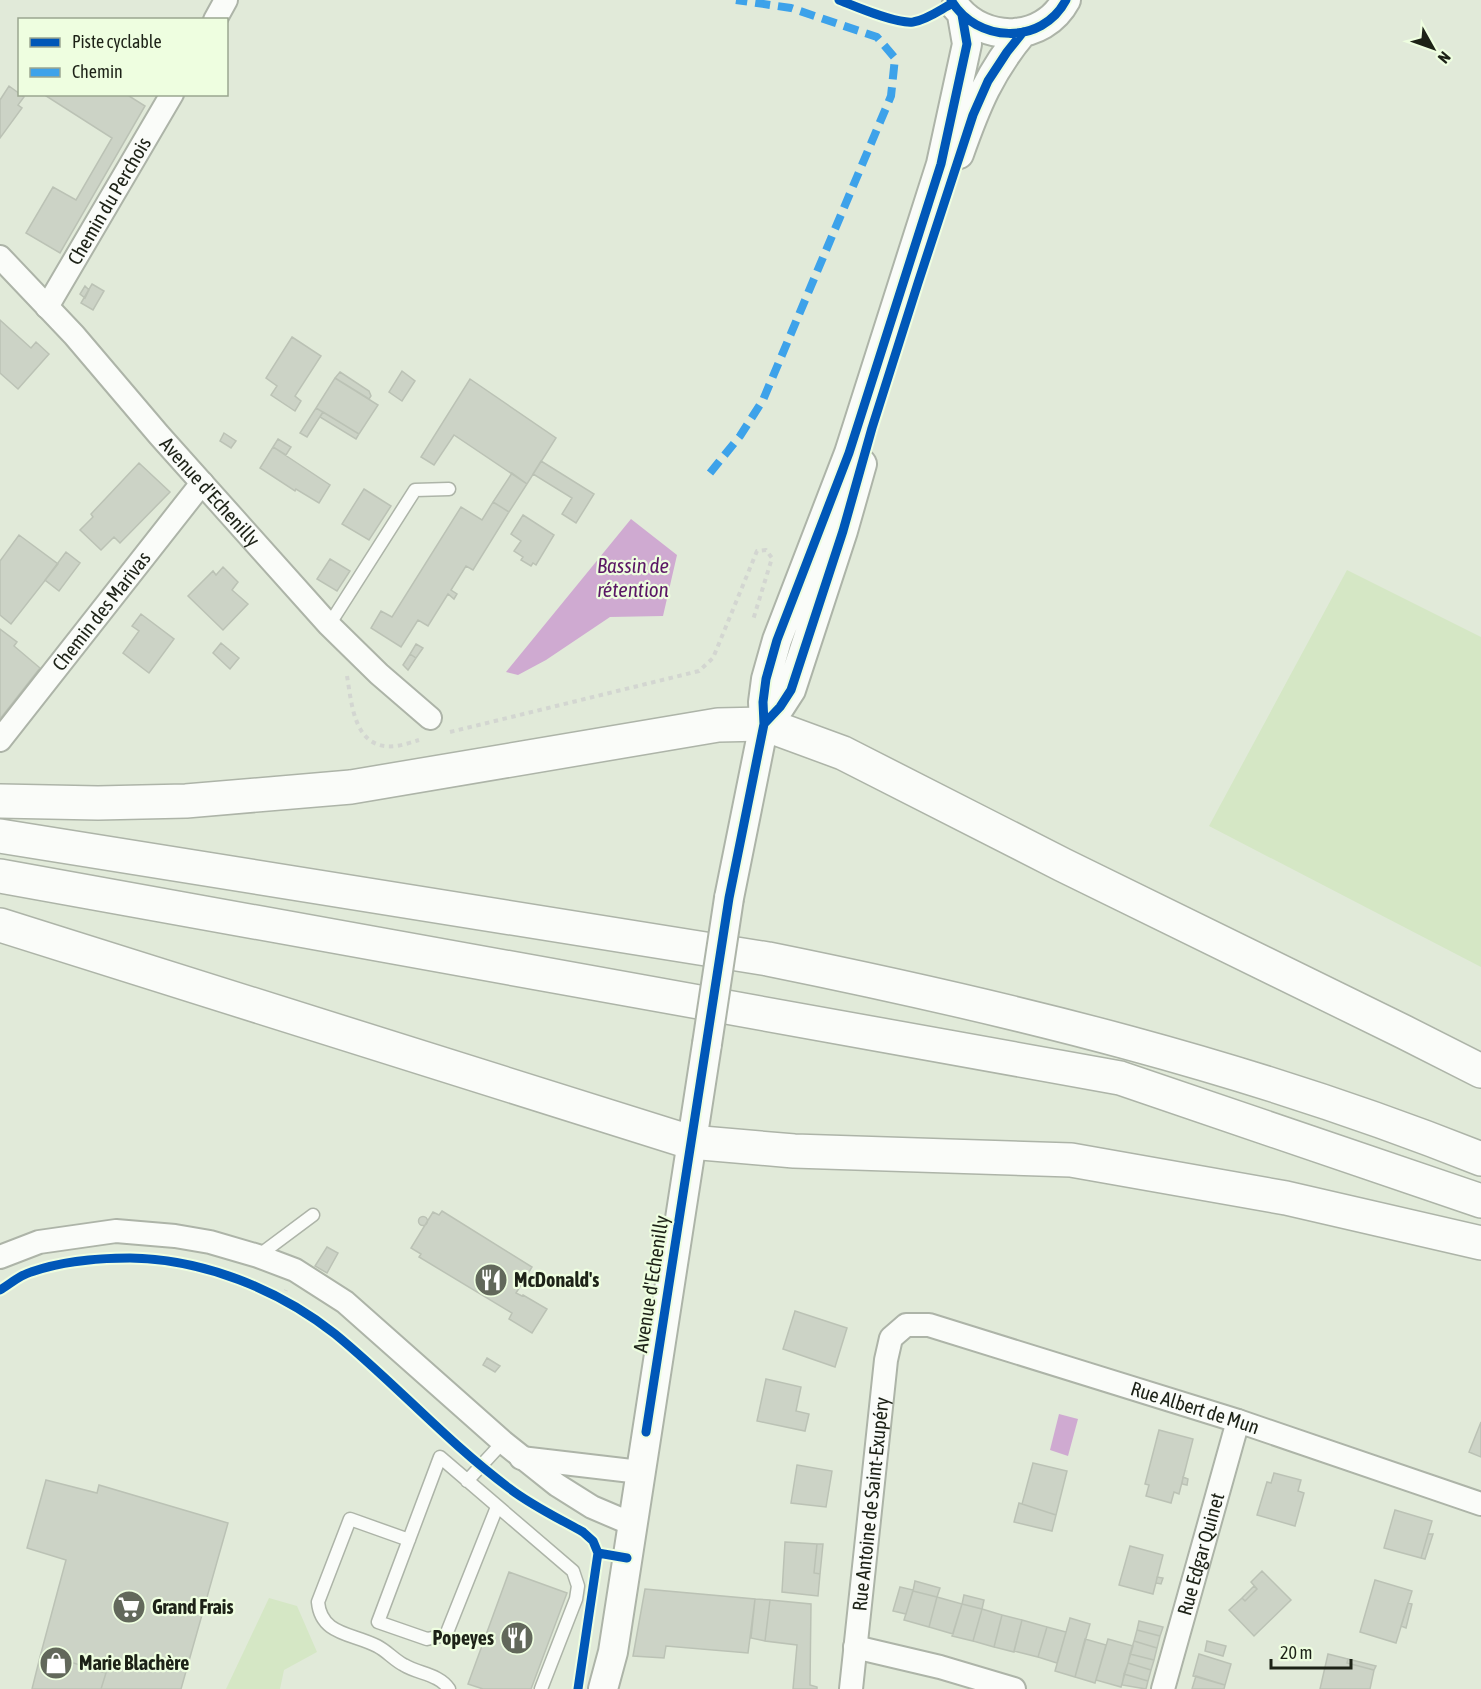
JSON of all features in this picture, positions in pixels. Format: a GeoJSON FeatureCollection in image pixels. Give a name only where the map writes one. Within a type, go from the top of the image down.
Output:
{"type":"FeatureCollection","features":[{"type":"Feature","properties":{"kind":"highway"},"geometry":{"type":"LineString","coordinates":[[0,801],[98,803],[186,801],[351,787],[718,725],[764,724],[843,753],[1063,865],[1394,1026],[1481,1071]]}},
{"type":"Feature","properties":{"kind":"highway"},"geometry":{"type":"LineString","coordinates":[[0,836],[768,959],[888,984],[1146,1046],[1297,1093],[1481,1159]]}},
{"type":"Feature","properties":{"kind":"highway"},"geometry":{"type":"LineString","coordinates":[[0,876],[1120,1078],[1481,1201]]}},
{"type":"Feature","properties":{"kind":"highway"},"geometry":{"type":"LineString","coordinates":[[0,925],[690,1142],[794,1151],[1071,1160],[1286,1198],[1481,1243]]}},
{"type":"Feature","properties":{"kind":"street"},"geometry":{"type":"LineString","coordinates":[[215,18],[226,0]]}},
{"type":"Feature","properties":{"kind":"street"},"geometry":{"type":"LineString","coordinates":[[957,7],[975,25],[990,32],[1007,34],[1023,32],[1039,26],[1053,17],[1066,0]]}},
{"type":"Feature","properties":{"kind":"street","name":"Avenue d'Echenilly"},"geometry":{"type":"LineString","coordinates":[[603,1689],[613,1652],[729,898],[764,724],[763,702],[766,679],[777,640],[849,453],[941,164],[967,44],[957,7]]}},
{"type":"Feature","properties":{"kind":"street"},"geometry":{"type":"LineString","coordinates":[[764,724],[780,707],[791,690],[843,531],[914,294],[973,115],[988,81],[1007,51],[1023,32]]}},
{"type":"Feature","properties":{"kind":"street","name":"Chemin du Perchois"},"geometry":{"type":"LineString","coordinates":[[47,307],[171,96]]}},
{"type":"Feature","properties":{"kind":"street","name":"Avenue d'Echenilly"},"geometry":{"type":"LineString","coordinates":[[0,257],[334,631],[432,730]]}},
{"type":"Feature","properties":{"kind":"street","name":"Chemin des Marivas"},"geometry":{"type":"LineString","coordinates":[[0,740],[202,483]]}},
{"type":"Feature","properties":{"kind":"street"},"geometry":{"type":"LineString","coordinates":[[0,1257],[39,1242],[116,1231],[199,1240],[258,1256],[310,1279],[345,1302],[521,1458],[592,1507],[632,1524]]}},
{"type":"Feature","properties":{"kind":"street","name":"Rue Albert de Mun"},"geometry":{"type":"LineString","coordinates":[[906,1325],[929,1325],[1238,1421],[1481,1504]]}},
{"type":"Feature","properties":{"kind":"street","name":"Rue Antoine de Saint-Exupéry"},"geometry":{"type":"LineString","coordinates":[[851,1689],[886,1360],[891,1338],[906,1325]]}},
{"type":"Feature","properties":{"kind":"street","name":"Rue Edgar Quinet"},"geometry":{"type":"LineString","coordinates":[[1163,1689],[1238,1421]]}},
{"type":"Feature","properties":{"kind":"street"},"geometry":{"type":"LineString","coordinates":[[521,1458],[640,1472]]}},
{"type":"Feature","properties":{"kind":"street"},"geometry":{"type":"LineString","coordinates":[[855,1647],[940,1667],[1014,1689]]}},
{"type":"Feature","properties":{"kind":"lane"},"geometry":{"type":"LineString","coordinates":[[334,631],[415,490],[449,489]]}},
{"type":"Feature","properties":{"kind":"lane"},"geometry":{"type":"LineString","coordinates":[[258,1256],[313,1215]]}},
{"type":"Feature","properties":{"kind":"lane"},"geometry":{"type":"LineString","coordinates":[[467,1481],[503,1442]]}},
{"type":"Feature","properties":{"kind":"lane"},"geometry":{"type":"LineString","coordinates":[[497,1507],[446,1635],[427,1639],[378,1622],[440,1457],[573,1571],[578,1586],[576,1599],[541,1689]]}},
{"type":"Feature","properties":{"kind":"lane"},"geometry":{"type":"LineString","coordinates":[[409,1540],[350,1519],[318,1602],[319,1612],[330,1628],[379,1646],[404,1665],[443,1680],[448,1689]]}},
{"type":"Feature","properties":{"kind":"path"},"geometry":{"type":"LineString","coordinates":[[334,631],[355,721],[363,734],[376,744],[394,746],[432,730],[699,671],[713,658],[757,551],[766,550],[772,558],[752,622],[754,628],[777,640]]}},
{"type":"Feature","properties":{"kind":"path"},"geometry":{"type":"LineString","coordinates":[[274,1295],[290,1304]]}},
{"type":"Feature","properties":{"kind":"green space"},"geometry":{"type":"Polygon","coordinates":[[[1347,570],[1481,637],[1481,967],[1209,826],[1347,570]]]}},
{"type":"Feature","properties":{"kind":"green space"},"geometry":{"type":"Polygon","coordinates":[[[269,1598],[297,1606],[317,1652],[284,1670],[280,1689],[226,1689],[269,1598]]]}},
{"type":"Feature","properties":{"kind":"water","name":"Bassin de rétention"},"geometry":{"type":"Polygon","coordinates":[[[631,519],[677,555],[663,616],[610,617],[546,660],[518,675],[506,672],[631,519]]]}},
{"type":"Feature","properties":{"kind":"water"},"geometry":{"type":"Polygon","coordinates":[[[1059,1414],[1078,1419],[1068,1456],[1050,1450],[1059,1414]]]}},
{"type":"Feature","properties":{"kind":"building"},"geometry":{"type":"Polygon","coordinates":[[[9,86],[18,93],[18,96],[24,97],[18,105],[22,108],[0,138],[0,100],[9,86]]]}},
{"type":"Feature","properties":{"kind":"building"},"geometry":{"type":"Polygon","coordinates":[[[46,96],[129,96],[145,106],[60,253],[26,233],[53,187],[76,200],[112,138],[46,96]]]}},
{"type":"Feature","properties":{"kind":"building"},"geometry":{"type":"Polygon","coordinates":[[[92,284],[104,291],[93,310],[81,303],[92,284]]]}},
{"type":"Feature","properties":{"kind":"building"},"geometry":{"type":"Polygon","coordinates":[[[85,286],[89,290],[85,298],[80,294],[85,286]]]}},
{"type":"Feature","properties":{"kind":"building"},"geometry":{"type":"Polygon","coordinates":[[[0,320],[31,348],[36,342],[49,354],[18,389],[0,373],[0,320]]]}},
{"type":"Feature","properties":{"kind":"building"},"geometry":{"type":"Polygon","coordinates":[[[292,337],[321,356],[295,396],[301,401],[295,411],[271,395],[277,386],[266,378],[292,337]]]}},
{"type":"Feature","properties":{"kind":"building"},"geometry":{"type":"Polygon","coordinates":[[[402,371],[415,381],[402,401],[389,392],[402,371]]]}},
{"type":"Feature","properties":{"kind":"building"},"geometry":{"type":"Polygon","coordinates":[[[340,372],[369,391],[371,396],[369,399],[335,378],[340,372]]]}},
{"type":"Feature","properties":{"kind":"building"},"geometry":{"type":"Polygon","coordinates":[[[335,378],[378,405],[359,434],[316,408],[335,378]]]}},
{"type":"Feature","properties":{"kind":"building"},"geometry":{"type":"Polygon","coordinates":[[[470,379],[556,438],[527,484],[454,435],[434,465],[421,457],[470,379]]]}},
{"type":"Feature","properties":{"kind":"building"},"geometry":{"type":"Polygon","coordinates":[[[316,408],[323,412],[307,437],[300,433],[316,408]]]}},
{"type":"Feature","properties":{"kind":"building"},"geometry":{"type":"Polygon","coordinates":[[[323,412],[359,434],[356,439],[320,417],[323,412]]]}},
{"type":"Feature","properties":{"kind":"building"},"geometry":{"type":"Polygon","coordinates":[[[224,433],[236,441],[231,448],[220,441],[224,433]]]}},
{"type":"Feature","properties":{"kind":"building"},"geometry":{"type":"Polygon","coordinates":[[[278,439],[291,447],[286,455],[273,447],[278,439]]]}},
{"type":"Feature","properties":{"kind":"building"},"geometry":{"type":"Polygon","coordinates":[[[273,447],[330,485],[319,503],[296,489],[295,491],[260,468],[273,447]]]}},
{"type":"Feature","properties":{"kind":"building"},"geometry":{"type":"Polygon","coordinates":[[[541,461],[594,494],[576,523],[562,514],[572,498],[533,474],[541,461]]]}},
{"type":"Feature","properties":{"kind":"building"},"geometry":{"type":"Polygon","coordinates":[[[139,463],[170,492],[120,543],[114,537],[101,550],[80,530],[93,517],[91,514],[139,463]]]}},
{"type":"Feature","properties":{"kind":"building"},"geometry":{"type":"Polygon","coordinates":[[[512,473],[527,484],[509,512],[493,502],[512,473]]]}},
{"type":"Feature","properties":{"kind":"building"},"geometry":{"type":"Polygon","coordinates":[[[364,489],[391,506],[369,540],[342,524],[364,489]]]}},
{"type":"Feature","properties":{"kind":"building"},"geometry":{"type":"Polygon","coordinates":[[[493,502],[509,512],[473,570],[466,566],[451,590],[457,594],[454,599],[448,594],[428,626],[418,620],[401,647],[371,628],[381,611],[392,617],[461,507],[482,520],[493,502]]]}},
{"type":"Feature","properties":{"kind":"building"},"geometry":{"type":"Polygon","coordinates":[[[523,515],[554,535],[536,565],[533,563],[531,566],[521,560],[523,557],[514,551],[521,541],[511,534],[523,515]]]}},
{"type":"Feature","properties":{"kind":"building"},"geometry":{"type":"Polygon","coordinates":[[[19,535],[58,564],[11,624],[0,615],[0,561],[19,535]]]}},
{"type":"Feature","properties":{"kind":"building"},"geometry":{"type":"Polygon","coordinates":[[[66,552],[80,563],[59,591],[45,580],[66,552]]]}},
{"type":"Feature","properties":{"kind":"building"},"geometry":{"type":"Polygon","coordinates":[[[330,559],[350,571],[337,591],[317,579],[330,559]]]}},
{"type":"Feature","properties":{"kind":"building"},"geometry":{"type":"Polygon","coordinates":[[[223,567],[238,582],[232,590],[248,604],[223,630],[188,596],[213,571],[216,575],[223,567]]]}},
{"type":"Feature","properties":{"kind":"building"},"geometry":{"type":"Polygon","coordinates":[[[141,614],[174,639],[149,673],[123,653],[139,631],[132,626],[141,614]]]}},
{"type":"Feature","properties":{"kind":"building"},"geometry":{"type":"Polygon","coordinates":[[[0,629],[17,642],[14,646],[40,668],[0,719],[0,629]]]}},
{"type":"Feature","properties":{"kind":"building"},"geometry":{"type":"Polygon","coordinates":[[[221,643],[239,658],[230,669],[213,653],[221,643]]]}},
{"type":"Feature","properties":{"kind":"building"},"geometry":{"type":"Polygon","coordinates":[[[416,644],[423,648],[416,658],[410,654],[416,644]]]}},
{"type":"Feature","properties":{"kind":"building"},"geometry":{"type":"Polygon","coordinates":[[[410,654],[416,658],[408,670],[403,665],[410,654]]]}},
{"type":"Feature","properties":{"kind":"building","name":"McDonald's"},"geometry":{"type":"Polygon","coordinates":[[[442,1211],[532,1267],[516,1293],[547,1309],[532,1333],[509,1319],[512,1313],[419,1257],[421,1254],[411,1248],[433,1212],[439,1215],[442,1211]]]}},
{"type":"Feature","properties":{"kind":"building"},"geometry":{"type":"Polygon","coordinates":[[[423,1216],[428,1221],[423,1226],[418,1221],[423,1216]]]}},
{"type":"Feature","properties":{"kind":"building"},"geometry":{"type":"Polygon","coordinates":[[[327,1247],[338,1253],[327,1273],[315,1266],[327,1247]]]}},
{"type":"Feature","properties":{"kind":"building"},"geometry":{"type":"Polygon","coordinates":[[[795,1311],[847,1328],[835,1367],[783,1349],[795,1311]]]}},
{"type":"Feature","properties":{"kind":"building"},"geometry":{"type":"Polygon","coordinates":[[[487,1358],[500,1366],[495,1372],[483,1365],[487,1358]]]}},
{"type":"Feature","properties":{"kind":"building"},"geometry":{"type":"Polygon","coordinates":[[[766,1379],[801,1387],[796,1411],[809,1414],[805,1431],[757,1421],[766,1379]]]}},
{"type":"Feature","properties":{"kind":"building"},"geometry":{"type":"Polygon","coordinates":[[[1481,1422],[1481,1457],[1469,1452],[1481,1422]]]}},
{"type":"Feature","properties":{"kind":"building"},"geometry":{"type":"Polygon","coordinates":[[[1159,1430],[1193,1439],[1179,1494],[1174,1492],[1171,1503],[1146,1496],[1149,1485],[1145,1484],[1159,1430]]]}},
{"type":"Feature","properties":{"kind":"building"},"geometry":{"type":"Polygon","coordinates":[[[1033,1463],[1067,1471],[1056,1515],[1022,1504],[1033,1463]]]}},
{"type":"Feature","properties":{"kind":"building"},"geometry":{"type":"Polygon","coordinates":[[[797,1465],[832,1471],[826,1507],[791,1503],[797,1465]]]}},
{"type":"Feature","properties":{"kind":"building"},"geometry":{"type":"Polygon","coordinates":[[[1274,1473],[1301,1480],[1298,1491],[1304,1493],[1295,1526],[1257,1515],[1267,1482],[1271,1483],[1274,1473]]]}},
{"type":"Feature","properties":{"kind":"building"},"geometry":{"type":"Polygon","coordinates":[[[1183,1477],[1188,1479],[1187,1485],[1182,1484],[1183,1477]]]}},
{"type":"Feature","properties":{"kind":"building","name":"Grand Frais"},"geometry":{"type":"Polygon","coordinates":[[[46,1480],[97,1493],[99,1485],[228,1523],[181,1689],[101,1689],[106,1673],[41,1653],[66,1560],[27,1548],[46,1480]]]}},
{"type":"Feature","properties":{"kind":"building"},"geometry":{"type":"Polygon","coordinates":[[[1019,1503],[1056,1515],[1052,1531],[1014,1522],[1019,1503]]]}},
{"type":"Feature","properties":{"kind":"building"},"geometry":{"type":"Polygon","coordinates":[[[1395,1510],[1432,1521],[1421,1558],[1384,1548],[1395,1510]]]}},
{"type":"Feature","properties":{"kind":"building"},"geometry":{"type":"Polygon","coordinates":[[[1428,1534],[1433,1534],[1425,1559],[1421,1558],[1428,1534]]]}},
{"type":"Feature","properties":{"kind":"building"},"geometry":{"type":"Polygon","coordinates":[[[785,1542],[817,1544],[814,1573],[820,1574],[818,1596],[782,1592],[785,1542]]]}},
{"type":"Feature","properties":{"kind":"building"},"geometry":{"type":"Polygon","coordinates":[[[817,1544],[823,1544],[820,1574],[814,1573],[817,1544]]]}},
{"type":"Feature","properties":{"kind":"building"},"geometry":{"type":"Polygon","coordinates":[[[1130,1546],[1163,1555],[1153,1594],[1119,1585],[1130,1546]]]}},
{"type":"Feature","properties":{"kind":"building"},"geometry":{"type":"Polygon","coordinates":[[[1262,1571],[1291,1600],[1254,1636],[1229,1610],[1242,1598],[1245,1601],[1257,1589],[1251,1582],[1262,1571]]]}},
{"type":"Feature","properties":{"kind":"building","name":"Popeyes"},"geometry":{"type":"Polygon","coordinates":[[[509,1572],[567,1593],[531,1689],[483,1689],[468,1684],[509,1572]]]}},
{"type":"Feature","properties":{"kind":"building"},"geometry":{"type":"Polygon","coordinates":[[[1157,1577],[1163,1578],[1161,1584],[1156,1583],[1157,1577]]]}},
{"type":"Feature","properties":{"kind":"building"},"geometry":{"type":"Polygon","coordinates":[[[1375,1580],[1412,1591],[1396,1643],[1360,1632],[1375,1580]]]}},
{"type":"Feature","properties":{"kind":"building"},"geometry":{"type":"Polygon","coordinates":[[[915,1581],[940,1588],[937,1597],[913,1591],[915,1581]]]}},
{"type":"Feature","properties":{"kind":"building"},"geometry":{"type":"Polygon","coordinates":[[[1254,1586],[1257,1589],[1245,1601],[1242,1598],[1254,1586]]]}},
{"type":"Feature","properties":{"kind":"building"},"geometry":{"type":"Polygon","coordinates":[[[900,1587],[913,1590],[906,1614],[893,1611],[900,1587]]]}},
{"type":"Feature","properties":{"kind":"building"},"geometry":{"type":"Polygon","coordinates":[[[645,1589],[755,1599],[748,1653],[666,1646],[664,1658],[633,1656],[645,1589]]]}},
{"type":"Feature","properties":{"kind":"building"},"geometry":{"type":"Polygon","coordinates":[[[913,1591],[937,1597],[929,1627],[904,1620],[913,1591]]]}},
{"type":"Feature","properties":{"kind":"building"},"geometry":{"type":"Polygon","coordinates":[[[964,1595],[984,1600],[982,1609],[962,1604],[964,1595]]]}},
{"type":"Feature","properties":{"kind":"building"},"geometry":{"type":"Polygon","coordinates":[[[937,1597],[962,1604],[953,1634],[929,1627],[937,1597]]]}},
{"type":"Feature","properties":{"kind":"building"},"geometry":{"type":"Polygon","coordinates":[[[755,1599],[770,1600],[765,1641],[751,1638],[755,1599]]]}},
{"type":"Feature","properties":{"kind":"building"},"geometry":{"type":"Polygon","coordinates":[[[770,1600],[811,1604],[810,1685],[817,1689],[793,1689],[797,1645],[765,1641],[770,1600]]]}},
{"type":"Feature","properties":{"kind":"building"},"geometry":{"type":"Polygon","coordinates":[[[1408,1603],[1412,1604],[1406,1628],[1401,1626],[1408,1603]]]}},
{"type":"Feature","properties":{"kind":"building"},"geometry":{"type":"Polygon","coordinates":[[[962,1604],[982,1609],[973,1641],[952,1636],[962,1604]]]}},
{"type":"Feature","properties":{"kind":"building"},"geometry":{"type":"Polygon","coordinates":[[[982,1609],[1002,1615],[994,1647],[973,1641],[982,1609]]]}},
{"type":"Feature","properties":{"kind":"building"},"geometry":{"type":"Polygon","coordinates":[[[1002,1615],[1022,1620],[1014,1652],[994,1647],[1002,1615]]]}},
{"type":"Feature","properties":{"kind":"building"},"geometry":{"type":"Polygon","coordinates":[[[1070,1618],[1090,1624],[1075,1677],[1055,1671],[1070,1618]]]}},
{"type":"Feature","properties":{"kind":"building"},"geometry":{"type":"Polygon","coordinates":[[[1022,1620],[1047,1627],[1038,1657],[1014,1651],[1022,1620]]]}},
{"type":"Feature","properties":{"kind":"building"},"geometry":{"type":"Polygon","coordinates":[[[1139,1621],[1163,1627],[1160,1636],[1137,1630],[1139,1621]]]}},
{"type":"Feature","properties":{"kind":"building"},"geometry":{"type":"Polygon","coordinates":[[[1047,1627],[1066,1632],[1057,1663],[1038,1657],[1047,1627]]]}},
{"type":"Feature","properties":{"kind":"building"},"geometry":{"type":"Polygon","coordinates":[[[1137,1630],[1160,1636],[1157,1648],[1134,1641],[1137,1630]]]}},
{"type":"Feature","properties":{"kind":"building"},"geometry":{"type":"Polygon","coordinates":[[[1085,1639],[1106,1645],[1095,1683],[1075,1677],[1085,1639]]]}},
{"type":"Feature","properties":{"kind":"building"},"geometry":{"type":"Polygon","coordinates":[[[1108,1639],[1133,1646],[1121,1687],[1096,1680],[1108,1639]]]}},
{"type":"Feature","properties":{"kind":"building"},"geometry":{"type":"Polygon","coordinates":[[[1134,1641],[1157,1648],[1154,1660],[1130,1654],[1134,1641]]]}},
{"type":"Feature","properties":{"kind":"building"},"geometry":{"type":"Polygon","coordinates":[[[1207,1641],[1226,1646],[1223,1656],[1205,1651],[1207,1641]]]}},
{"type":"Feature","properties":{"kind":"building","name":"Marie Blachère"},"geometry":{"type":"Polygon","coordinates":[[[41,1653],[106,1673],[101,1689],[32,1689],[41,1653]]]}},
{"type":"Feature","properties":{"kind":"building"},"geometry":{"type":"Polygon","coordinates":[[[1130,1654],[1154,1660],[1151,1670],[1128,1663],[1130,1654]]]}},
{"type":"Feature","properties":{"kind":"building"},"geometry":{"type":"Polygon","coordinates":[[[1199,1654],[1231,1664],[1225,1685],[1193,1676],[1199,1654]]]}},
{"type":"Feature","properties":{"kind":"building"},"geometry":{"type":"Polygon","coordinates":[[[1328,1654],[1348,1659],[1347,1663],[1374,1670],[1370,1689],[1320,1689],[1328,1654]]]}},
{"type":"Feature","properties":{"kind":"building"},"geometry":{"type":"Polygon","coordinates":[[[1348,1659],[1376,1666],[1374,1670],[1347,1663],[1348,1659]]]}},
{"type":"Feature","properties":{"kind":"building"},"geometry":{"type":"Polygon","coordinates":[[[1128,1663],[1151,1670],[1148,1681],[1124,1674],[1128,1663]]]}},
{"type":"Feature","properties":{"kind":"building"},"geometry":{"type":"Polygon","coordinates":[[[1124,1674],[1148,1681],[1146,1689],[1122,1685],[1124,1674]]]}},
{"type":"Feature","properties":{"kind":"building"},"geometry":{"type":"Polygon","coordinates":[[[1196,1676],[1225,1685],[1224,1689],[1192,1689],[1196,1676]]]}},
{"type":"Feature","properties":{"kind":"marked path"},"geometry":{"type":"LineString","coordinates":[[710,473],[740,436],[763,400],[891,96],[895,58],[877,37],[791,8],[736,0]]}},
{"type":"Feature","properties":{"kind":"cycle path"},"geometry":{"type":"LineString","coordinates":[[839,0],[906,22],[923,19],[953,3]]}},
{"type":"Feature","properties":{"kind":"cycle path"},"geometry":{"type":"LineString","coordinates":[[951,0],[962,14],[976,25],[992,31],[1009,33],[1026,32],[1041,25],[1055,15],[1066,0]]}},
{"type":"Feature","properties":{"kind":"cycle path"},"geometry":{"type":"LineString","coordinates":[[646,1432],[729,898],[764,724],[763,702],[766,679],[777,640],[849,453],[941,164],[967,44],[962,15]]}},
{"type":"Feature","properties":{"kind":"cycle path"},"geometry":{"type":"LineString","coordinates":[[764,724],[780,707],[791,690],[843,531],[872,428],[973,115],[988,81],[1023,32]]}},
{"type":"Feature","properties":{"kind":"cycle path"},"geometry":{"type":"LineString","coordinates":[[0,1290],[27,1273],[55,1265],[130,1258],[185,1264],[238,1279],[264,1290],[289,1303],[335,1334],[464,1451],[509,1488],[535,1506],[583,1532],[593,1541],[598,1553],[627,1558]]}},
{"type":"Feature","properties":{"kind":"cycle path"},"geometry":{"type":"LineString","coordinates":[[578,1689],[598,1553]]}},
{"type":"Feature","properties":{"kind":"place","name":"McDonald's"},"geometry":{"type":"Point","coordinates":[491,1280]}},
{"type":"Feature","properties":{"kind":"place","name":"Grand Frais"},"geometry":{"type":"Point","coordinates":[129,1607]}},
{"type":"Feature","properties":{"kind":"place","name":"Popeyes"},"geometry":{"type":"Point","coordinates":[517,1638]}},
{"type":"Feature","properties":{"kind":"place","name":"Marie Blachère"},"geometry":{"type":"Point","coordinates":[56,1663]}}]}
